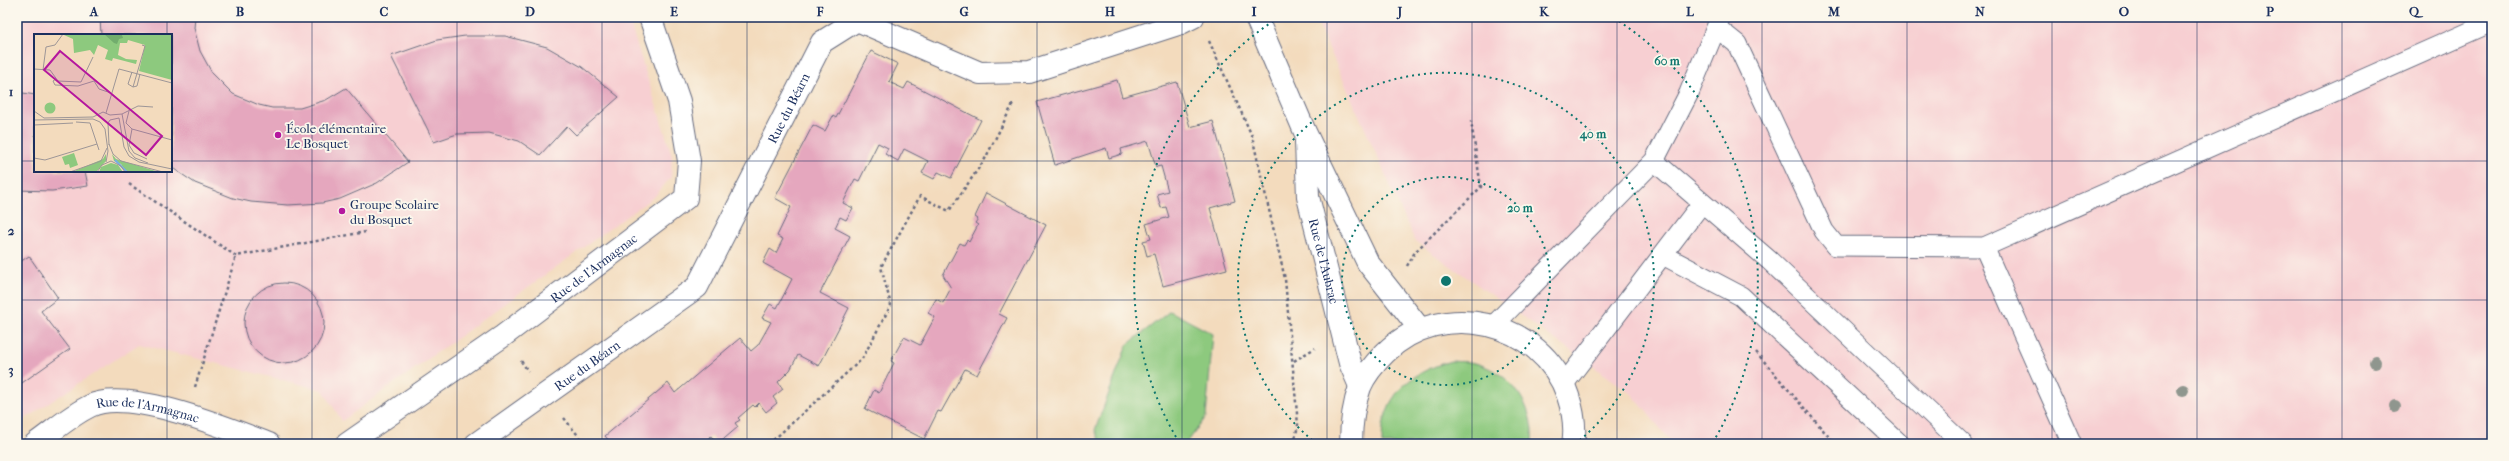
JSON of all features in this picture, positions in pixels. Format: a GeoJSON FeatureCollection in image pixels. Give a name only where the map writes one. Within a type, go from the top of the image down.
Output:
{"type":"FeatureCollection","features":[{"type":"Feature","properties":{"kind":"street","name":"Rue de l'Armagnac"},"geometry":{"type":"LineString","coordinates":[[347,444],[503,336],[686,198],[689,161],[679,101],[650,17]]}},
{"type":"Feature","properties":{"kind":"street","name":"Rue du Béarn"},"geometry":{"type":"LineString","coordinates":[[476,444],[697,287],[822,42],[857,20],[980,73],[1029,72],[1181,23],[1193,17]]}},
{"type":"Feature","properties":{"kind":"street","name":"Rue de l'Aubrac"},"geometry":{"type":"LineString","coordinates":[[1256,17],[1305,132],[1368,263],[1420,329]]}},
{"type":"Feature","properties":{"kind":"street","name":"Rue de l'Aubrac"},"geometry":{"type":"LineString","coordinates":[[1305,132],[1308,197],[1350,363],[1360,386]]}},
{"type":"Feature","properties":{"kind":"street"},"geometry":{"type":"LineString","coordinates":[[1351,444],[1351,416],[1360,386],[1375,363],[1395,343],[1420,329],[1454,321],[1494,325],[1520,336],[1546,357],[1564,384],[1572,411],[1573,444]]}},
{"type":"Feature","properties":{"kind":"street","name":"Rue de l'Armagnac"},"geometry":{"type":"LineString","coordinates":[[35,444],[91,405],[123,401],[186,413],[269,444]]}},
{"type":"Feature","properties":{"kind":"lane"},"geometry":{"type":"LineString","coordinates":[[1494,325],[1654,161],[1689,93],[1719,23],[1737,44],[1824,231],[1836,246],[1984,247],[2492,22]]}},
{"type":"Feature","properties":{"kind":"lane"},"geometry":{"type":"LineString","coordinates":[[1654,161],[1770,261],[1963,444]]}},
{"type":"Feature","properties":{"kind":"lane"},"geometry":{"type":"LineString","coordinates":[[1564,384],[1702,202]]}},
{"type":"Feature","properties":{"kind":"lane"},"geometry":{"type":"LineString","coordinates":[[1984,247],[2072,444]]}},
{"type":"Feature","properties":{"kind":"lane"},"geometry":{"type":"LineString","coordinates":[[1662,254],[1741,296],[1900,444]]}},
{"type":"Feature","properties":{"kind":"path"},"geometry":{"type":"LineString","coordinates":[[1208,38],[1252,136],[1285,279],[1294,361],[1298,425],[1294,444]]}},
{"type":"Feature","properties":{"kind":"path"},"geometry":{"type":"LineString","coordinates":[[769,444],[862,359],[891,305],[881,266],[920,196],[949,211],[985,159],[1029,72]]}},
{"type":"Feature","properties":{"kind":"path"},"geometry":{"type":"LineString","coordinates":[[1391,294],[1416,252],[1481,187],[1471,121]]}},
{"type":"Feature","properties":{"kind":"path"},"geometry":{"type":"LineString","coordinates":[[129,184],[236,256],[365,232]]}},
{"type":"Feature","properties":{"kind":"path"},"geometry":{"type":"LineString","coordinates":[[186,413],[236,256]]}},
{"type":"Feature","properties":{"kind":"path"},"geometry":{"type":"LineString","coordinates":[[1294,361],[1343,331]]}},
{"type":"Feature","properties":{"kind":"path"},"geometry":{"type":"LineString","coordinates":[[1755,350],[1835,444]]}},
{"type":"Feature","properties":{"kind":"shaded area","name":"Groupe Scolaire du Bosquet"},"geometry":{"type":"Polygon","coordinates":[[[17,17],[628,17],[672,155],[671,177],[655,196],[342,421],[323,390],[139,344],[17,424],[17,17]]]}},
{"type":"Feature","properties":{"kind":"shaded area"},"geometry":{"type":"Polygon","coordinates":[[[1315,17],[2492,17],[2492,444],[1673,444],[1631,393],[1415,241],[1315,17]]]}},
{"type":"Feature","properties":{"kind":"green space"},"geometry":{"type":"Polygon","coordinates":[[[1170,311],[1213,334],[1206,417],[1186,444],[1101,444],[1095,430],[1127,345],[1170,311]]]}},
{"type":"Feature","properties":{"kind":"green space"},"geometry":{"type":"Polygon","coordinates":[[[1451,361],[1472,362],[1488,368],[1510,383],[1525,404],[1530,417],[1532,444],[1382,444],[1386,413],[1392,400],[1400,389],[1422,372],[1451,361]]]}},
{"type":"Feature","properties":{"kind":"building","name":"École élémentaire Le Bosquet"},"geometry":{"type":"Polygon","coordinates":[[[100,17],[195,17],[194,28],[200,51],[212,73],[233,94],[259,105],[272,108],[300,108],[326,100],[346,88],[408,162],[377,183],[340,199],[322,203],[288,205],[251,202],[233,198],[195,183],[172,168],[172,34],[101,34],[100,17]]]}},
{"type":"Feature","properties":{"kind":"building"},"geometry":{"type":"Polygon","coordinates":[[[465,36],[505,36],[547,47],[582,67],[619,97],[576,135],[567,126],[540,155],[519,141],[489,133],[457,134],[434,142],[391,56],[437,40],[465,36]]]}},
{"type":"Feature","properties":{"kind":"building"},"geometry":{"type":"Polygon","coordinates":[[[871,51],[898,64],[889,82],[904,89],[908,82],[981,120],[951,178],[938,172],[934,179],[922,173],[928,161],[904,149],[898,161],[885,154],[888,148],[878,143],[859,181],[855,179],[843,203],[853,208],[846,220],[840,217],[835,228],[850,236],[820,293],[849,308],[819,366],[798,355],[790,370],[778,382],[783,389],[773,397],[777,403],[766,412],[759,403],[755,407],[753,405],[738,418],[740,420],[735,423],[738,427],[718,444],[711,436],[702,444],[607,444],[610,442],[605,436],[668,383],[675,393],[740,338],[751,351],[758,345],[771,322],[762,318],[770,304],[777,308],[792,279],[763,263],[770,249],[776,253],[783,239],[777,236],[791,207],[775,198],[813,125],[825,131],[833,116],[836,118],[871,51]]]}},
{"type":"Feature","properties":{"kind":"building"},"geometry":{"type":"Polygon","coordinates":[[[1117,80],[1122,97],[1177,82],[1190,127],[1213,121],[1235,201],[1210,208],[1227,269],[1163,286],[1154,254],[1147,256],[1143,241],[1151,239],[1146,224],[1169,217],[1166,207],[1161,208],[1157,194],[1168,191],[1161,166],[1156,167],[1148,141],[1121,149],[1122,154],[1109,158],[1106,148],[1055,165],[1037,102],[1117,80]]]}},
{"type":"Feature","properties":{"kind":"building"},"geometry":{"type":"Polygon","coordinates":[[[17,92],[34,95],[34,172],[85,172],[88,186],[52,191],[17,190],[17,92]]]}},
{"type":"Feature","properties":{"kind":"building"},"geometry":{"type":"Polygon","coordinates":[[[986,193],[1046,225],[999,314],[1007,318],[977,375],[965,369],[941,412],[938,411],[924,439],[865,409],[874,390],[879,393],[894,363],[891,361],[904,337],[920,345],[935,317],[928,313],[936,299],[943,303],[951,288],[943,275],[960,243],[964,245],[967,240],[969,242],[978,225],[975,223],[978,219],[975,217],[986,193]]]}},
{"type":"Feature","properties":{"kind":"building"},"geometry":{"type":"Polygon","coordinates":[[[29,256],[58,298],[41,311],[70,349],[19,385],[17,264],[29,256]]]}},
{"type":"Feature","properties":{"kind":"building"},"geometry":{"type":"Polygon","coordinates":[[[284,283],[299,286],[312,295],[321,308],[324,323],[321,338],[312,351],[299,360],[284,363],[269,360],[256,351],[247,338],[244,323],[247,308],[256,295],[269,286],[284,283]]]}},
{"type":"Feature","properties":{"kind":"place","name":"École élémentaire Le Bosquet"},"geometry":{"type":"Point","coordinates":[278,135]}},
{"type":"Feature","properties":{"kind":"place","name":"Groupe Scolaire du Bosquet"},"geometry":{"type":"Point","coordinates":[342,211]}}]}
